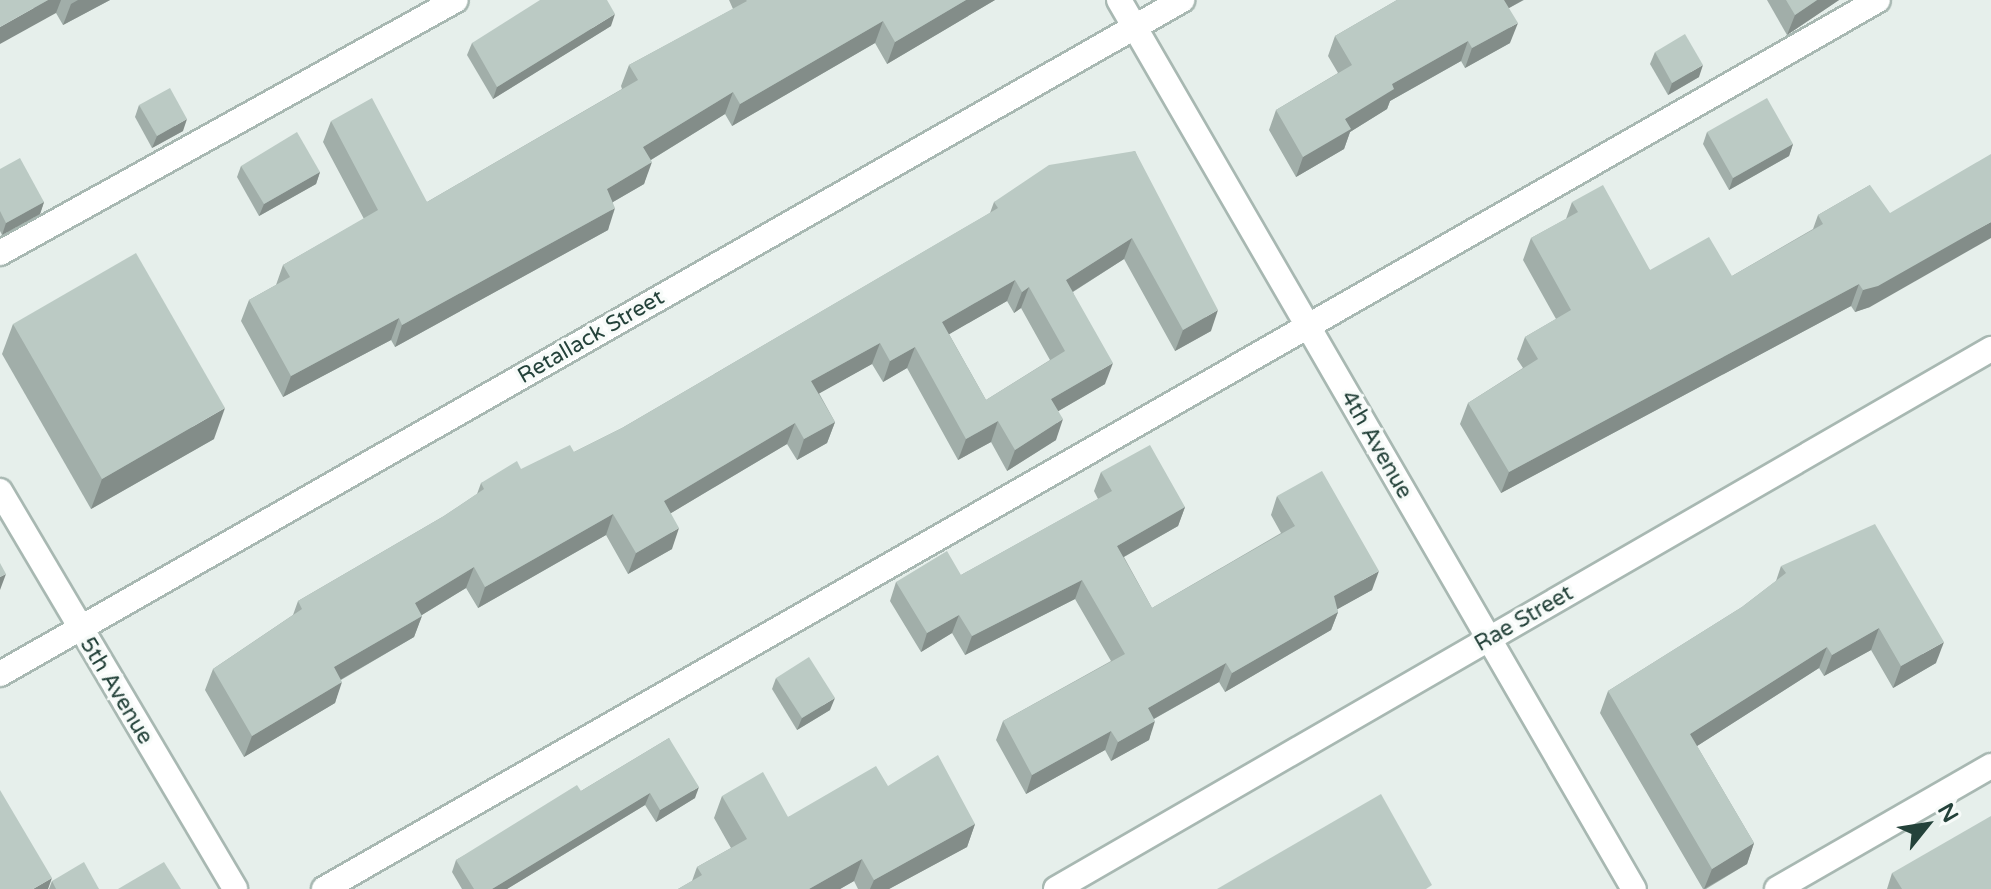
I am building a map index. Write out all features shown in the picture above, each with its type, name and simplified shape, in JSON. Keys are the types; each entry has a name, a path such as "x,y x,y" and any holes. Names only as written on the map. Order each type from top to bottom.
{"street":[{"path":"0,253 456,0"},
{"name":"4th Avenue","path":"1119,0 1634,889"},
{"name":"Retallack Street","path":"0,674 1182,0"},
{"path":"324,889 1878,0"},
{"name":"Rae Street","path":"1056,889 1991,349"},
{"name":"5th Avenue","path":"0,491 235,889"},
{"path":"1777,889 1991,766"}],"building":[{"path":"0,0 48,0 0,27"},
{"path":"540,0 607,0 615,14 497,87 472,43"},
{"path":"746,0 966,0 895,42 883,21 740,104 733,92 643,147 652,162 607,189 615,208 402,325 399,318 291,376 249,300 290,277 283,265 378,210 331,121 372,98 427,202 638,80 629,65"},
{"path":"1397,0 1504,0 1518,23 1472,48 1468,41 1392,84 1394,89 1345,119 1351,129 1303,157 1276,110 1352,65 1335,36"},
{"path":"1786,0 1817,0 1795,15"},
{"path":"1685,34 1703,65 1672,83 1655,52"},
{"path":"170,88 187,119 157,136 139,105"},
{"path":"1767,98 1793,144 1733,178 1707,132"},
{"path":"297,132 320,172 264,204 241,166"},
{"path":"1135,151 1218,310 1183,330 1132,238 1066,280 1113,363 1051,399 1063,419 1015,450 998,421 966,439 915,347 890,361 880,343 811,381 835,422 804,439 795,423 664,501 679,528 636,553 613,514 485,587 474,567 415,603 422,616 334,667 342,682 252,736 213,669 302,609 298,601 444,516 484,489 481,483 517,461 521,469 570,445 574,452 622,428 998,208 994,202 1049,165","holes":["1015,280 1022,292 1029,287 1065,351 986,400 942,322"]},
{"path":"1991,154 1991,222 1878,286 1863,290 1859,284 1509,472 1468,403 1538,359 1525,337 1571,310 1531,238 1578,212 1572,202 1603,185 1650,270 1709,237 1732,276 1823,224 1818,215 1870,185 1890,213"},
{"path":"20,158 44,202 6,223 0,211 0,169"},
{"path":"136,253 225,408 102,479 13,324"},
{"path":"1150,445 1185,507 1117,546 1152,608 1295,526 1277,496 1322,471 1379,571 1334,596 1338,612 1232,673 1226,663 1148,708 1155,721 1118,742 1111,731 1032,775 1003,721 1125,654 1082,580 972,636 959,615 927,633 896,582 947,551 961,575 1112,491 1101,472"},
{"path":"1875,524 1944,642 1901,666 1879,628 1832,655 1827,647 1690,734 1754,843 1712,869 1608,691 1742,607 1786,573 1781,566"},
{"path":"0,563 6,574 0,577"},
{"path":"809,657 835,698 802,718 776,678"},
{"path":"669,738 699,787 660,810 650,793 492,889 474,889 456,860 577,785 581,791"},
{"path":"938,755 975,824 874,880 862,859 809,889 678,889 702,875 697,867 747,839 722,796 763,772 788,817 876,766 888,786"},
{"path":"0,790 52,878 33,889 0,889"},
{"path":"1381,794 1432,885 1426,889 1217,889"},
{"path":"1991,816 1991,889 1902,889 1892,873"},
{"path":"84,862 99,889 56,889 52,881"},
{"path":"164,862 181,889 118,889"}]}
